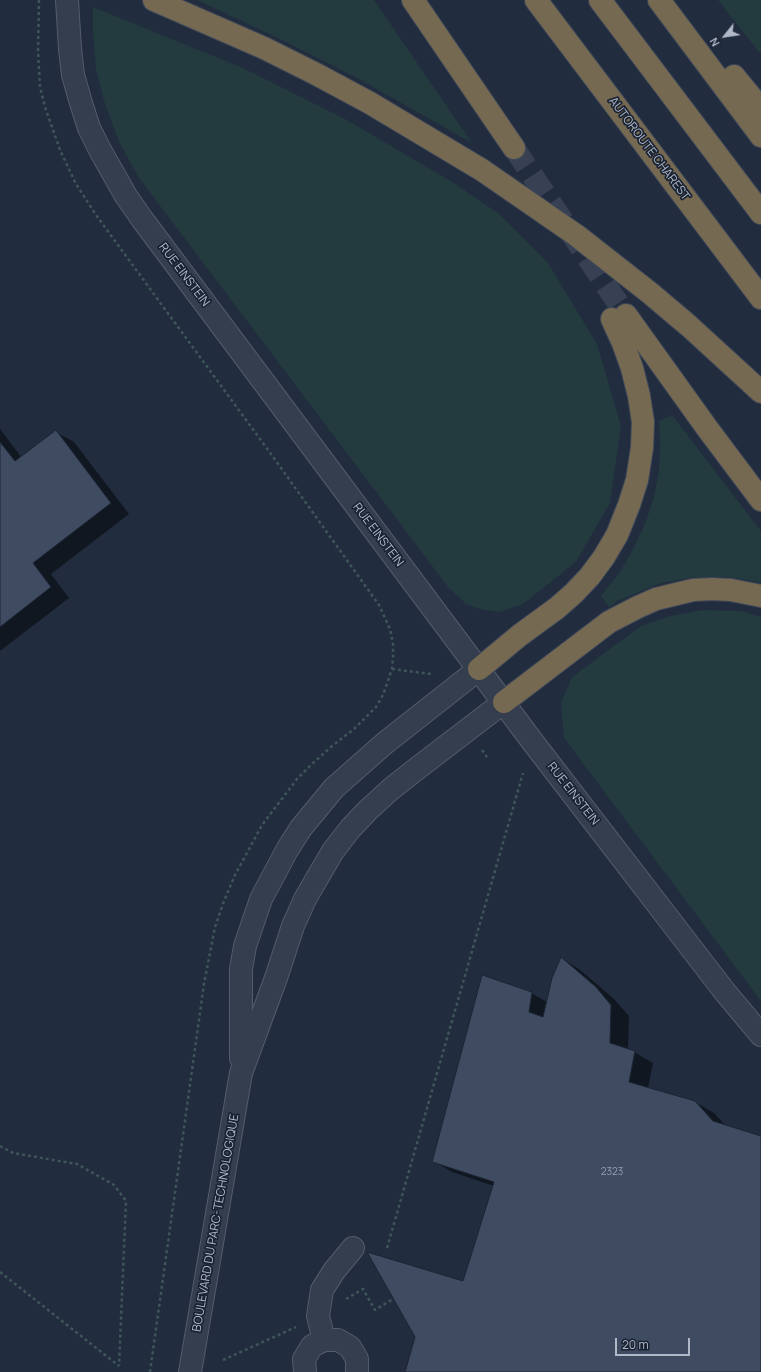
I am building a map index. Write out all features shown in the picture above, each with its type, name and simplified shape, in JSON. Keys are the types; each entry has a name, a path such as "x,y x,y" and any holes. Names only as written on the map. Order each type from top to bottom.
{"highway":[{"path":"154,0 264,48 316,74 370,103 482,170 576,235 628,275 689,326 761,392"},
{"path":"413,0 514,148"},
{"name":"AUTOROUTE CHAREST","path":"536,0 761,298"},
{"path":"600,0 761,213"},
{"path":"659,0 761,136"},
{"path":"675,0 761,109"},
{"path":"479,669 574,593 590,576 604,557 617,535 629,505 638,472 642,448 642,422 639,396 632,368 623,343 619,317 690,404 761,500"},
{"path":"504,702 609,622 656,599 693,590 712,589 731,590 761,596"}],"street":[{"name":"RUE EINSTEIN","path":"67,0 73,75 89,128 112,173 142,219 504,702 716,980 761,1035"},
{"name":"BOULEVARD DU PARC-TECHNOLOGIQUE","path":"190,1372 241,1074 241,969 245,946 261,899 287,850 305,822 334,788 385,743 479,669"},
{"name":"BOULEVARD DU PARC-TECHNOLOGIQUE","path":"241,1074 293,926 304,899 333,851 350,829 391,789 504,702"},
{"path":"324,1340 318,1316 322,1290 334,1271 353,1248"},
{"path":"300,1368 312,1346 324,1340 338,1340 350,1347 357,1359 357,1372"}],"path":[{"path":"39,0 38,51 40,87 45,107 60,150 76,184 96,215 271,454 379,605 390,629 393,643 394,657 392,669 431,674"},
{"path":"387,1248 523,773"},
{"path":"0,1146 13,1153 77,1164 114,1184 126,1201 119,1366 0,1272"}],"green space":[{"path":"197,0 374,0 472,143 357,78 286,42"},
{"path":"718,0 761,0 761,54 754,46"},
{"path":"93,7 243,68 347,120 454,183 498,213 548,263 597,344 621,426 610,503 576,562 523,604 499,612 480,609 466,604 448,587 139,178 119,142 104,101 96,69 93,32"},
{"path":"672,415 761,531 761,583 722,577 689,578 661,583 617,601 609,607 601,596 619,573 630,555 645,524 654,497 659,471 659,421"},
{"path":"703,610 741,611 761,617 761,1001 564,738 561,702 572,677 641,626 670,616"}],"building":[{"path":"56,430 111,503 33,563 51,587 0,627 0,442 15,461"},
{"path":"561,957 596,987 611,1005 610,1043 635,1051 629,1082 695,1101 713,1121 761,1136 761,1372 405,1372 415,1337 367,1252 463,1281 494,1182 432,1162 482,975 532,992 529,1012 543,1017 552,978"}],"tunnel":[{"path":"514,148 626,315"}]}
